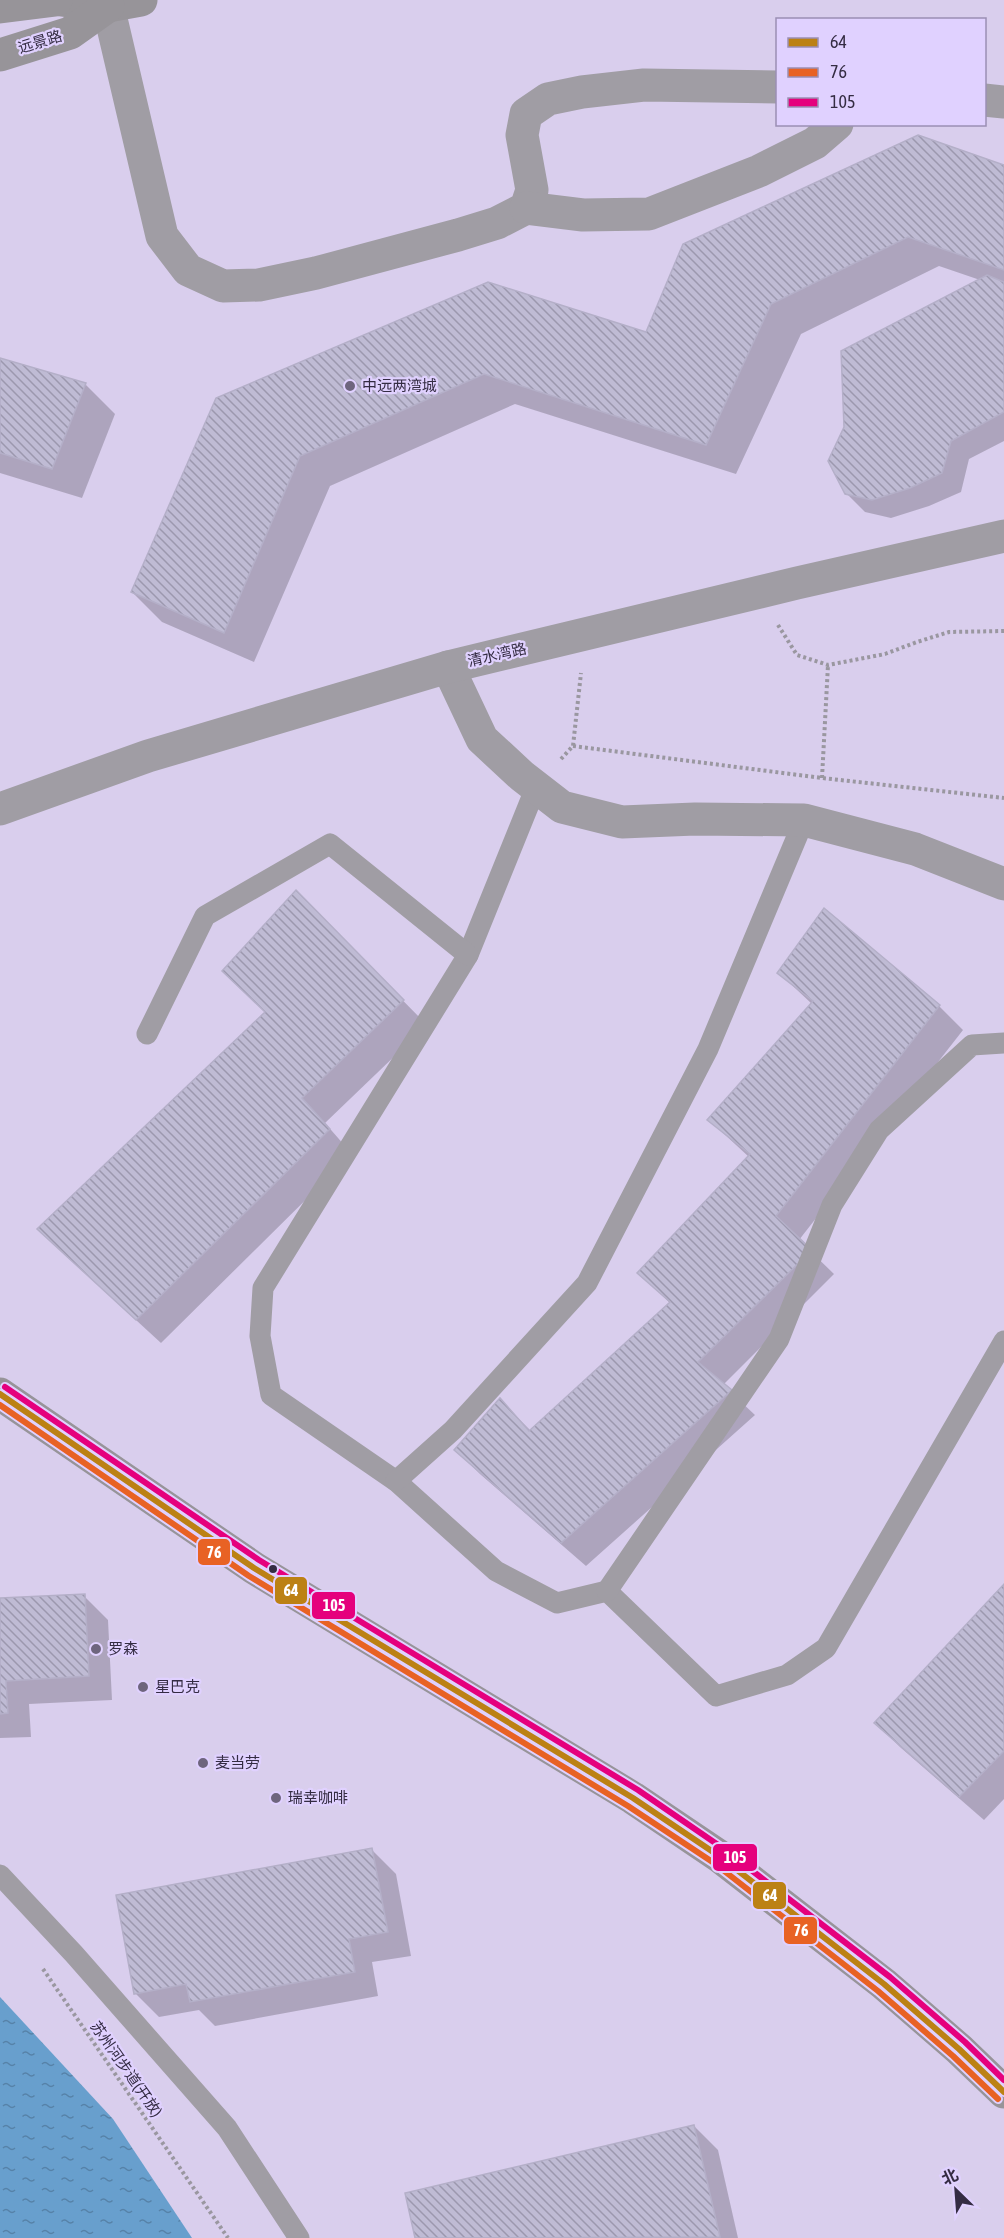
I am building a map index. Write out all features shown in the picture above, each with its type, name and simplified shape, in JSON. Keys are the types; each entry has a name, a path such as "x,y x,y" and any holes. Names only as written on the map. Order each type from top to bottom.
{"street":[{"path":"0,7 56,0"},
{"name":"远景路","path":"61,0 108,6 141,0"},
{"path":"108,6 162,236 188,270 223,286 259,285 316,273 497,223 526,208 583,215 649,214 759,171 815,143 835,126"},
{"name":"远景路","path":"0,55 69,33 108,6"},
{"path":"526,208 532,190 522,135 526,114 548,99 582,92 644,86 776,87"},
{"path":"986,100 1004,102"},
{"name":"清水湾路","path":"0,809 148,756 448,667 1004,536"},
{"path":"448,667 482,739 562,807 622,822 695,819 804,820 915,849 1004,884"},
{"path":"0,1394 254,1568 633,1797 719,1856 884,1984 959,2049 1004,2092"}],"lane":[{"path":"536,787 468,955 263,1288 260,1336 271,1395 396,1481 496,1571 557,1603 607,1591 779,1339 832,1205 879,1130 972,1046 1004,1043"},
{"path":"396,1481 453,1430 587,1283 708,1049 804,820"},
{"path":"147,1034 205,916 330,844 468,955"},
{"path":"607,1591 716,1696 787,1675 825,1647 1004,1341"},
{"path":"0,1875 74,1954 227,2128 299,2238"}],"path":[{"path":"764,591 780,629 797,655 828,665 885,654 949,632 1004,631"},
{"path":"536,787 573,746 586,634"},
{"path":"822,778 828,665"},
{"path":"573,746 822,778 1004,798"},
{"name":"苏州河步道(开放)","path":"41,1966 228,2238"}],"water":[{"path":"0,1997 113,2119 192,2238 0,2238"}],"building":[{"name":"中远两湾城","path":"918,135 1004,165 1004,270 908,237 771,304 706,445 484,374 300,456 224,633 131,592 216,398 488,282 646,332 683,244"},
{"path":"987,275 1004,282 1004,412 951,441 942,473 910,488 872,500 845,494 828,461 844,427 841,351"},
{"path":"0,358 86,383 52,469 0,453"},
{"path":"296,890 404,1000 302,1098 330,1129 136,1320 37,1229 265,1012 222,971"},
{"path":"824,908 940,1005 776,1216 812,1250 698,1362 732,1390 561,1543 454,1450 500,1398 529,1431 670,1302 637,1273 750,1154 707,1120 813,1001 777,973"},
{"path":"1004,1584 1004,1751 959,1797 874,1723"},
{"path":"85,1594 89,1676 6,1681 8,1713 0,1714 0,1598"},
{"path":"372,1848 388,1932 349,1939 355,1972 190,2002 186,1984 134,1994 116,1895"},
{"path":"694,2125 720,2237 415,2238 405,2193"}],"transit line":[{"name":"105","path":"5,1387 259,1560 638,1790 724,1849 890,1977 965,2042 1004,2080"},
{"name":"64","path":"0,1394 254,1568 633,1798 719,1856 884,1984 959,2049 1004,2092"},
{"name":"76","path":"0,1405 249,1576 628,1806 714,1863 878,1991 953,2056 998,2099"}],"place":[{"name":"中远两湾城","path":"350,386"},
{"name":"罗森","path":"96,1649"},
{"name":"星巴克","path":"143,1687"},
{"name":"麦当劳","path":"203,1763"},
{"name":"瑞幸咖啡","path":"276,1798"}]}
